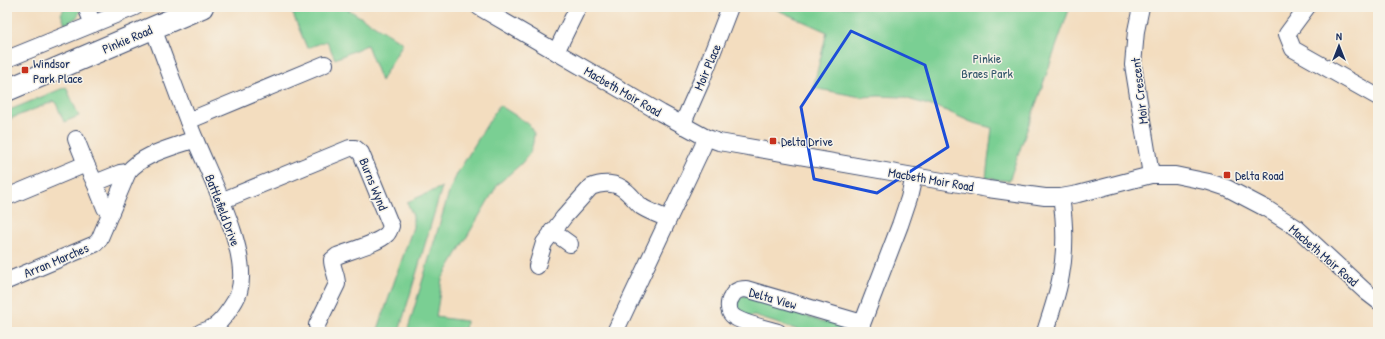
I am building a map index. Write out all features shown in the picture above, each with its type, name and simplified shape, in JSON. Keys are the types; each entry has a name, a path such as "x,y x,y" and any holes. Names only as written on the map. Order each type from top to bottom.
{"main road":[{"name":"Pinkie Road","path":"7,90 202,7"}],"street":[{"path":"86,7 93,24"},
{"name":"Pinkie Road","path":"7,59 135,7"},
{"name":"Macbeth Moir Road","path":"479,7 683,126 705,137 733,145 1028,196 1061,197 1078,194 1151,174 1175,175 1209,182 1227,188 1267,209 1296,228 1378,301"},
{"path":"556,52 578,7"},
{"name":"Moir Place","path":"683,126 717,44 730,7"},
{"name":"Moir Crescent","path":"1141,7 1136,31 1133,65 1151,174"},
{"path":"1307,7 1287,34 1294,49 1378,97"},
{"name":"Battlefield Drive","path":"153,28 188,122 237,241 241,278 239,291 233,305 210,331"},
{"path":"188,122 269,96 325,64"},
{"path":"615,332 705,137"},
{"path":"76,139 105,208 110,212"},
{"name":"Arran Marches","path":"7,281 95,244 100,240 110,212 128,172 133,166 144,158 195,139"},
{"name":"Burns Wynd","path":"221,201 350,148 355,148 361,153 390,226 390,230 379,240 337,256 332,260 332,266 337,278 337,284 317,325"},
{"path":"7,197 86,164"},
{"name":"Arran Marches","path":"95,183 120,173 128,172"},
{"name":"Delta View","path":"778,332 738,319 731,315 729,308 730,299 734,293 739,289 746,289 861,328 900,226 914,176"},
{"path":"536,266 544,243 552,231 591,187 599,183 607,183 618,186 626,191 642,206 668,219"},
{"path":"1045,332 1061,276 1064,257 1065,232 1061,197"},
{"path":"552,231 570,244"}],"highlighted area":[{"path":"851,31 925,65 948,147 877,193 814,179 801,107"}],"green space":[{"path":"65,7 81,7 76,18 65,24 61,14"},
{"path":"290,7 344,7 403,43 381,81 367,45 335,59 327,41 307,48"},
{"name":"Pinkie Braes Park","path":"771,7 1070,7 1009,181 986,178 992,128 971,122 942,109 901,97 861,97 813,88 827,32"},
{"path":"66,87 79,116 64,122 55,101 7,120 7,111"},
{"path":"499,105 529,124 534,134 533,143 530,153 521,164 498,184 442,279 436,317 466,321 465,332 407,332 450,189 458,172"},
{"path":"442,187 399,332 377,332 413,227 413,216 407,202"},
{"path":"751,295 753,300 825,322 831,320 847,325 851,332 805,332 754,316 744,318 737,312 736,303 742,296"}],"place":[{"name":"Windsor Park Place","path":"25,70"},
{"name":"Delta Drive","path":"773,141"},
{"name":"Delta Road","path":"1227,175"}]}
